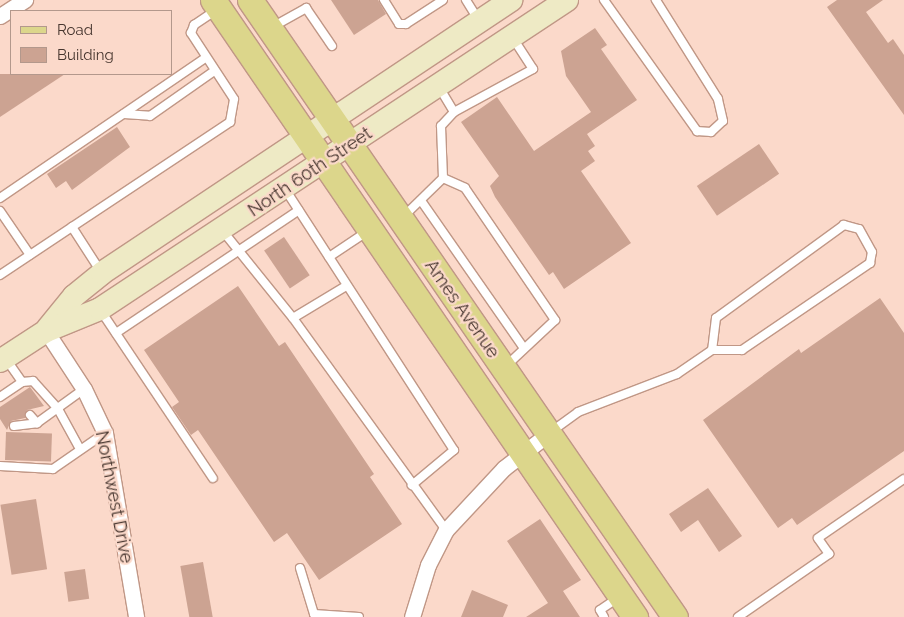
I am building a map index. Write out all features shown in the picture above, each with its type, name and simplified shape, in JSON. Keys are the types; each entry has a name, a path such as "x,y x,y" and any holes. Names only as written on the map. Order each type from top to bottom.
{"main road":[{"name":"Ames Avenue","path":"250,0 675,617"},
{"name":"North 60th Street","path":"46,330 74,296 102,273 511,0"},
{"name":"North 60th Street","path":"2,359 46,330 100,310 285,189 567,0"},
{"name":"Ames Avenue","path":"216,4 635,617"}],"street":[{"path":"0,16 25,0"},
{"name":"Northwest Drive","path":"46,330 84,389 105,432 136,617"},
{"path":"412,617 428,565 446,530 522,454 548,434"}],"lane":[{"path":"384,0 399,24 406,24 443,0"},
{"path":"466,0 479,20"},
{"path":"604,0 697,132 711,132 723,121 718,99 656,0"},
{"path":"0,275 230,122 234,99 205,58 191,33 194,25 216,4"},
{"path":"270,29 306,8 332,46"},
{"path":"400,220 422,202 443,178 441,126 454,112 534,69 512,38"},
{"path":"0,198 205,58"},
{"path":"124,114 150,116 214,71"},
{"path":"438,87 454,112"},
{"path":"443,178 465,188 555,320 523,347 504,369"},
{"path":"285,189 346,286 454,450 412,485"},
{"path":"422,202 523,347"},
{"path":"116,334 237,250 299,210"},
{"path":"0,211 30,255"},
{"path":"548,434 578,412 677,374 712,350 742,350 870,263 872,252 858,229 844,225 716,318 712,350"},
{"path":"72,227 102,273"},
{"path":"222,230 294,318 446,530"},
{"path":"329,257 370,230"},
{"path":"294,318 346,286"},
{"path":"100,310 213,478"},
{"path":"2,359 22,382"},
{"path":"0,397 15,392 22,382 33,381 58,409 80,449"},
{"path":"14,426 37,423 84,389"},
{"path":"30,415 37,423"},
{"path":"0,466 54,469 105,432"},
{"path":"739,617 829,554 818,538 904,480"},
{"path":"300,568 315,615 359,617"},
{"path":"604,617 600,610 620,596"}],"building":[{"path":"331,0 378,0 386,14 354,35"},
{"path":"837,0 883,0 866,12 888,43 893,39 904,55 904,115 827,7"},
{"path":"595,28 607,45 601,49 637,100 587,134 595,146 588,151 595,161 581,171 631,243 564,289 553,272 549,275 495,197 490,186 499,176 461,122 497,97 534,151 591,112 566,76 561,51"},
{"path":"0,74 63,75 0,117"},
{"path":"117,127 130,147 72,190 66,181 56,188 47,174"},
{"path":"759,144 779,174 717,216 697,186"},
{"path":"284,237 310,275 290,289 264,250"},
{"path":"238,286 279,346 285,342 374,474 370,477 402,524 319,580 287,533 274,542 198,430 191,435 172,407 179,402 144,350"},
{"path":"880,298 904,333 904,451 797,525 792,518 778,528 703,420 799,349 801,353"},
{"path":"30,387 44,406 27,410 25,418 11,421 7,430 0,419 0,407"},
{"path":"6,432 52,434 51,462 5,460"},
{"path":"708,488 742,536 719,552 698,520 681,532 669,514"},
{"path":"36,499 47,569 12,575 0,505"},
{"path":"540,519 581,580 563,591 580,617 526,617 548,603 507,541"},
{"path":"203,562 213,617 189,617 180,566"},
{"path":"85,569 89,599 68,602 64,572"},
{"path":"472,590 508,605 503,617 461,617"}]}
